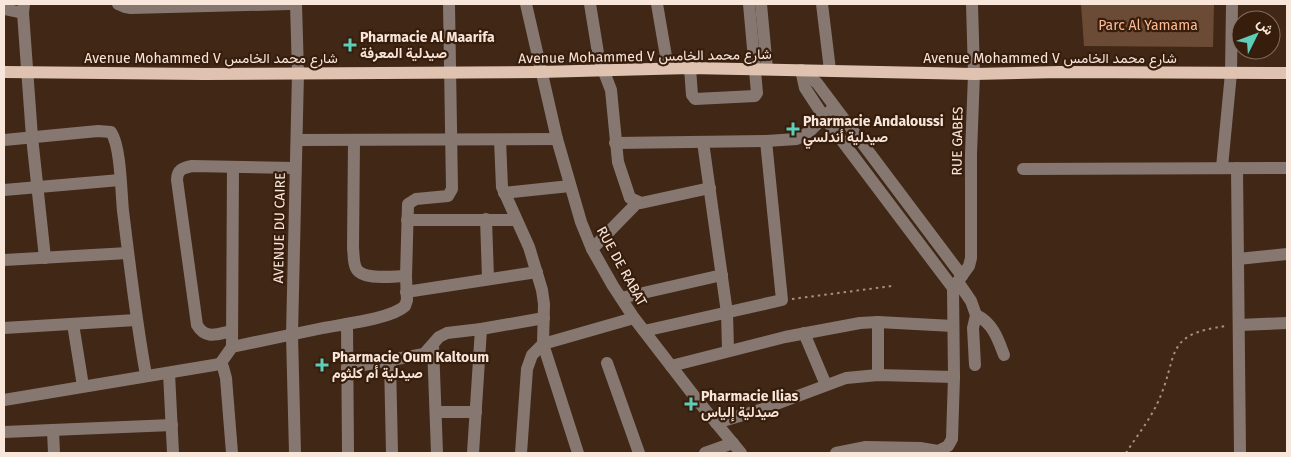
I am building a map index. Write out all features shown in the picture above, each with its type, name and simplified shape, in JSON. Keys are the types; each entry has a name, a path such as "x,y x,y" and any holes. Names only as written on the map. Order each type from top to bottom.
{"main road":[{"name":"Avenue Mohammed V شارع محمد الخامس","path":"4,72 540,72 690,68 974,74 1060,72 1287,73"}],"street":[{"path":"118,4 126,8 290,4"},
{"name":"AVENUE DU CAIRE","path":"295,453 292,335 298,73 296,4"},
{"path":"232,347 347,324 401,310 405,306 407,300 408,204 416,199 444,197 452,189 449,4"},
{"name":"RUE DE RABAT","path":"526,4 540,72 557,139 581,222 592,249 634,318 737,448"},
{"path":"590,4 598,52 611,90 618,162 626,191 630,198 641,203 710,188"},
{"path":"656,4 668,68"},
{"path":"749,4 760,69"},
{"path":"690,68 692,95 695,98 755,96 760,69 761,4"},
{"path":"822,4 830,70"},
{"name":"RUE GABES","path":"958,282 971,263 971,154 974,74 972,4"},
{"path":"1222,168 1231,73 1232,4"},
{"path":"4,10 23,8 32,138 45,258"},
{"path":"801,70 817,83 971,301 976,315 973,328 975,365"},
{"path":"801,70 805,88 824,117 958,282 953,326 954,432 951,450 866,447 836,453"},
{"path":"615,143 766,142 790,140 803,136 834,107"},
{"path":"4,140 98,131 111,132 118,149 136,320 146,375"},
{"path":"297,140 557,139"},
{"path":"354,140 354,263 357,270 363,275 374,277 406,276"},
{"path":"500,140 500,171 504,193 529,247 537,272 544,304 543,344 578,453"},
{"path":"703,142 727,313 728,350"},
{"path":"644,331 782,300 766,142"},
{"path":"232,331 205,334 201,332 197,325 177,180 178,173 183,167 295,168"},
{"path":"4,400 220,364 232,347 233,168"},
{"path":"1023,168 1287,168"},
{"path":"1237,168 1240,453"},
{"path":"4,190 120,180"},
{"path":"504,193 570,186"},
{"path":"592,249 637,202"},
{"path":"486,219 488,278"},
{"path":"407,220 516,220"},
{"path":"4,260 128,253"},
{"path":"1238,259 1287,254"},
{"path":"406,292 537,272"},
{"path":"621,298 722,275"},
{"path":"976,315 984,319 996,333 1004,355"},
{"path":"346,368 424,354 439,338 447,333 544,318"},
{"path":"521,453 527,369 532,355 543,344 634,318"},
{"path":"4,328 136,320"},
{"path":"671,366 728,350 860,322 953,326"},
{"path":"878,322 878,375"},
{"path":"1239,325 1287,323"},
{"path":"73,324 83,386"},
{"path":"347,324 348,453"},
{"path":"473,453 481,329"},
{"path":"804,333 826,385"},
{"path":"433,345 438,453"},
{"path":"390,361 392,453"},
{"path":"607,363 639,453"},
{"path":"220,364 223,367 226,378 232,453"},
{"path":"168,373 173,453"},
{"path":"716,423 762,409 846,378 878,375 954,377"},
{"path":"436,412 476,412"},
{"path":"4,432 172,425"},
{"path":"53,431 54,453"},
{"path":"705,453 737,448"}],"path":[{"path":"782,300 817,294 892,286"},
{"path":"1126,453 1157,404 1174,350 1189,335 1205,329 1239,325"}],"green space":[{"name":"Parc Al Yamama","path":"1081,4 1214,4 1213,47 1084,46"}],"place":[{"name":"Pharmacie Al Maarifa صيدلية المعرفة","path":"350,45"},
{"name":"Pharmacie Andaloussi صيدلية أندلسي","path":"793,129"},
{"name":"Pharmacie Oum Kaltoum صيدلية أم كلثوم","path":"322,365"},
{"name":"Pharmacie Ilias صيدلية إلياس","path":"691,404"}]}
